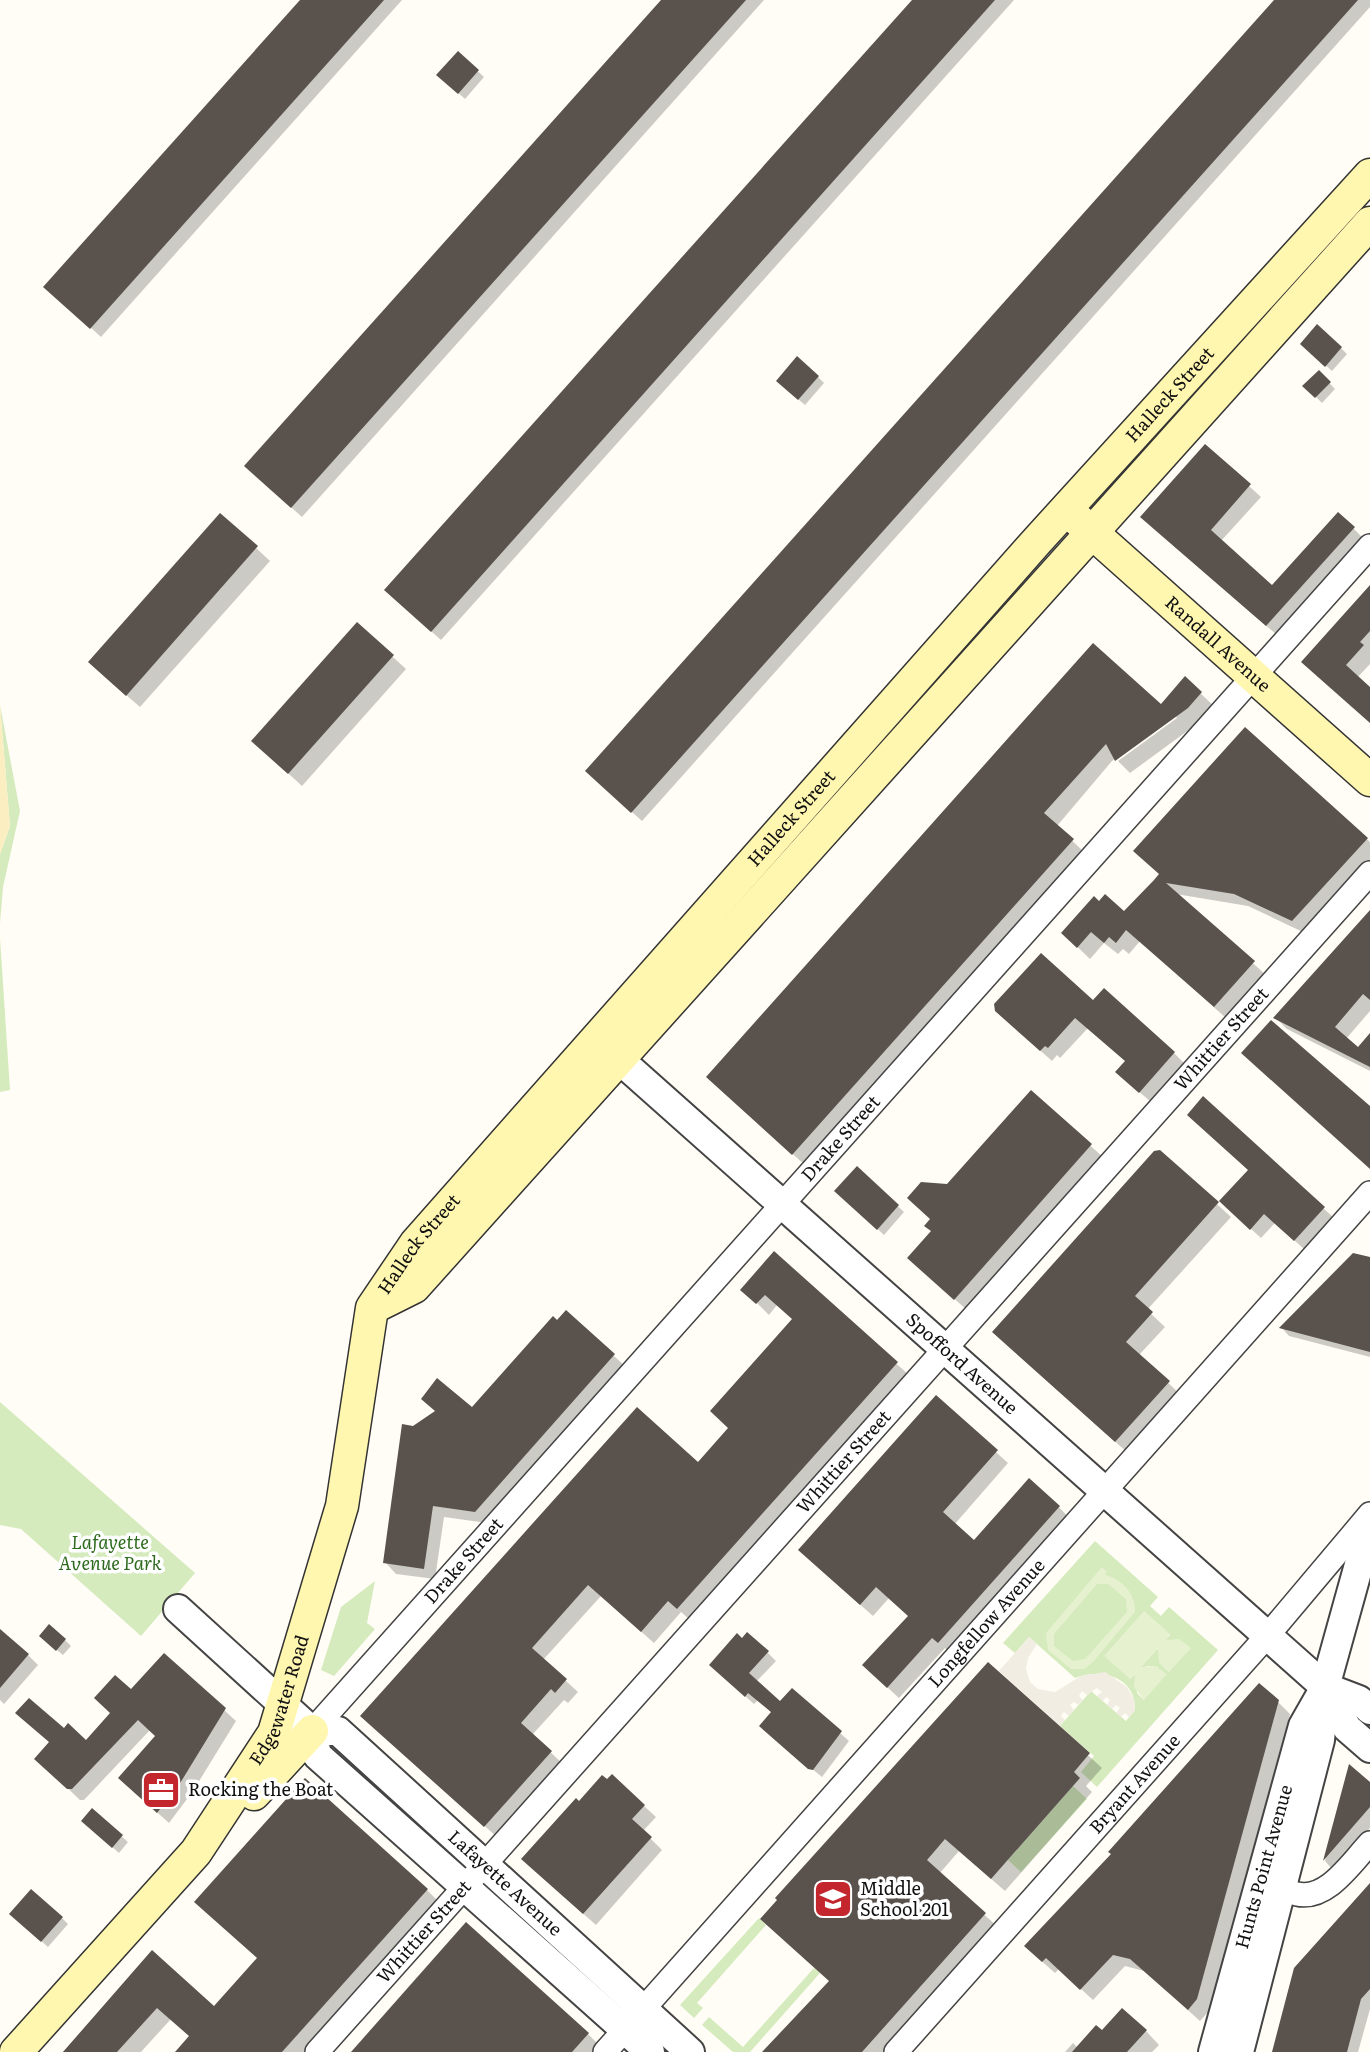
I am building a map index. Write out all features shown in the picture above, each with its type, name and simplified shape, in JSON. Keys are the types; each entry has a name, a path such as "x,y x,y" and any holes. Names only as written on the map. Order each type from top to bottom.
{"main road":[{"name":"Halleck Street","path":"372,1308 414,1287 608,1049 1066,510 1370,175"},
{"name":"Halleck Street","path":"608,1049 1092,533 1370,223"},
{"name":"Randall Avenue","path":"1066,510 1370,780"},
{"name":"Edgewater Road","path":"16,2052 196,1852 259,1758 284,1705 342,1506 372,1308"},
{"path":"214,1826 251,1797 312,1731"}],"street":[{"name":"Drake Street","path":"312,1731 1370,546"},
{"name":"Whittier Street","path":"317,2052 1370,873"},
{"name":"Spofford Avenue","path":"608,1049 1325,1687 1348,1728 1370,1748"},
{"name":"Longfellow Avenue","path":"604,2052 1370,1193"},
{"name":"Bryant Avenue","path":"896,2052 1268,1635 1370,1514"},
{"name":"Hunts Point Avenue","path":"1239,2052 1303,1726 1325,1687 1370,1525"},
{"name":"Lafayette Avenue","path":"178,1609 312,1731 317,1755 463,1888 633,2020 690,2052"},
{"name":"Spofford Avenue","path":"1325,1687 1359,1700 1370,1710"},
{"name":"Lafayette Avenue","path":"312,1731 338,1731 483,1866 633,2020 650,2052"},
{"path":"1271,1885 1305,1895 1323,1890 1370,1843"},
{"name":"Hunts Point Avenue","path":"1213,2052 1271,1885"}],"green space":[{"path":"0,705 20,811 3,887 0,923 0,854 10,826"},
{"path":"0,938 10,1090 0,1092"},
{"name":"Lafayette Avenue Park","path":"0,1402 195,1573 141,1636 21,1529 0,1525"},
{"path":"1095,1541 1158,1597 1150,1606 1161,1616 1169,1607 1218,1650 1097,1787 1081,1772 1094,1756 1060,1726 1091,1691 1126,1721 1135,1710 1130,1689 1123,1682 1105,1675 1075,1678 1029,1637 1015,1653 1003,1643","holes":["1144,1611 1170,1635 1164,1642 1179,1639 1169,1672 1159,1662 1162,1644 1137,1671 1147,1666 1158,1667 1144,1700 1137,1693 1137,1672 1130,1679"]},
{"path":"1102,1567 1107,1572 1105,1575 1127,1588 1133,1599 1135,1612 1084,1669 1071,1669 1048,1650 1046,1633","holes":["1097,1584 1108,1584 1126,1599 1127,1612 1085,1659 1073,1661 1054,1646 1054,1634"]},
{"path":"375,1581 367,1623 375,1629 334,1676 321,1670 341,1607"},
{"path":"1144,1611 1170,1634 1166,1640 1179,1639 1191,1648 1169,1672 1159,1662 1158,1648 1141,1667 1155,1666 1167,1674 1144,1700 1134,1687 1135,1675 1130,1679 1104,1656"},
{"path":"1073,1786 1087,1799 1021,1872 1008,1860"},
{"path":"759,1918 766,1925 697,2003 703,2008 694,2018 680,2005"},
{"path":"814,1968 820,1973 750,2052 733,2052 702,2025 709,2017 743,2047"}],"sand":[{"path":"0,705 10,826 0,854"}],"shaded area":[{"path":"1029,1637 1037,1644 1028,1658 1026,1669 1030,1682 1038,1689 1055,1692 1081,1676 1105,1672 1127,1687 1134,1699 1135,1710 1129,1717 1125,1713 1121,1717 1116,1713 1120,1708 1116,1705 1112,1709 1107,1705 1110,1700 1106,1697 1103,1701 1097,1696 1102,1692 1097,1688 1087,1695 1082,1691 1079,1696 1083,1700 1078,1705 1074,1702 1070,1705 1074,1710 1069,1716 1064,1712 1061,1716 1065,1720 1060,1726 999,1671"}],"building":[{"path":"300,0 384,0 90,329 43,287"},
{"path":"661,0 746,0 291,508 244,466"},
{"path":"912,0 995,0 431,632 384,590"},
{"path":"1274,0 1358,0 631,813 585,771"},
{"path":"458,51 479,70 458,94 436,75"},
{"path":"1317,324 1342,347 1325,367 1300,344"},
{"path":"797,356 819,376 798,400 776,381"},
{"path":"1319,370 1331,382 1315,398 1302,386"},
{"path":"1205,444 1251,484 1211,530 1272,585 1338,512 1355,527 1266,626 1140,517"},
{"path":"220,513 258,546 126,696 88,662"},
{"path":"1370,585 1370,631 1360,642 1364,645 1346,665 1370,687 1370,723 1301,662"},
{"path":"357,622 394,655 288,774 251,741"},
{"path":"1093,643 1161,704 1185,676 1202,692 1188,708 1115,761 1106,744 1044,813 1074,839 792,1155 706,1077"},
{"path":"1245,727 1368,838 1292,921 1234,894 1166,883 1255,961 1214,1007 1126,930 1116,943 1109,937 1104,943 1091,932 1077,948 1061,933 1094,896 1099,901 1105,894 1124,911 1154,880 1159,874 1133,851"},
{"path":"1370,910 1370,1000 1363,994 1335,1027 1358,1047 1370,1033 1370,1067 1273,1018"},
{"path":"1041,953 1093,1000 1104,988 1175,1052 1139,1093 1115,1072 1125,1061 1075,1018 1048,1048 1045,1046 1040,1051 995,1011 994,1004"},
{"path":"1271,1020 1370,1106 1370,1169 1241,1053"},
{"path":"1031,1090 1092,1144 954,1300 907,1258 931,1231 924,1226 930,1219 907,1198 921,1182 947,1184"},
{"path":"1203,1096 1325,1207 1294,1241 1264,1214 1250,1230 1219,1201 1248,1170 1187,1115"},
{"path":"1160,1150 1219,1202 1135,1296 1153,1312 1126,1342 1170,1381 1115,1442 992,1332 1154,1151"},
{"path":"857,1166 899,1205 877,1230 834,1191"},
{"path":"774,1251 898,1362 677,1609 668,1601 641,1632 588,1585 532,1648 567,1679 555,1693 551,1689 521,1723 552,1751 484,1827 360,1716 637,1407 698,1462 728,1428 710,1411 792,1319 765,1295 756,1304 740,1290"},
{"path":"1353,1253 1370,1257 1370,1352 1279,1328"},
{"path":"566,1310 615,1354 475,1512 433,1506 424,1569 383,1563 402,1424 413,1426 435,1411 421,1399 437,1378 472,1407 553,1316 557,1320"},
{"path":"936,1395 998,1450 943,1512 974,1540 1029,1478 1060,1506 938,1643 932,1638 887,1688 862,1665 908,1616 876,1587 860,1605 798,1550"},
{"path":"49,1624 66,1639 56,1651 39,1636"},
{"path":"0,1629 29,1654 0,1688"},
{"path":"747,1632 769,1651 749,1673 780,1701 792,1688 842,1731 813,1770 808,1769 759,1726 771,1712 748,1693 745,1697 709,1665 737,1633 742,1638"},
{"path":"164,1653 226,1708 182,1780 157,1813 118,1778 155,1736 138,1720 72,1789 67,1789 34,1759 49,1742 15,1713 29,1698 64,1728 68,1723 86,1740 110,1713 94,1698 115,1675 131,1689"},
{"path":"988,1662 1090,1753 1074,1772 1080,1778 991,1879 945,1839 927,1860 986,1913 862,2052 762,2052 829,1981 760,1919 777,1900 775,1898"},
{"path":"1259,1683 1279,1700 1197,1999 1188,2010 1130,1959 1113,1955 1080,1990 1046,1958 1042,1962 1024,1946 1111,1854 1108,1852"},
{"path":"1349,1764 1370,1782 1370,1807 1323,1861"},
{"path":"612,1774 645,1805 632,1819 652,1837 583,1914 521,1859 576,1798 579,1801 602,1775 607,1779"},
{"path":"305,1778 428,1889 282,2052 175,2052 189,2036 157,2008 117,2052 63,2052 152,1950 214,2006 257,1958 194,1902"},
{"path":"92,1808 123,1835 112,1848 81,1821"},
{"path":"1370,1883 1370,1989 1361,1999 1347,2052 1272,2052 1294,1968"},
{"path":"31,1889 63,1917 41,1942 9,1914"},
{"path":"466,1922 589,2033 572,2052 351,2052"},
{"path":"1122,2008 1147,2030 1127,2052 1072,2052 1096,2025 1102,2030"}],"place":[{"name":"Rocking the Boat","path":"161,1790"},
{"name":"Middle School 201","path":"833,1899"}]}
